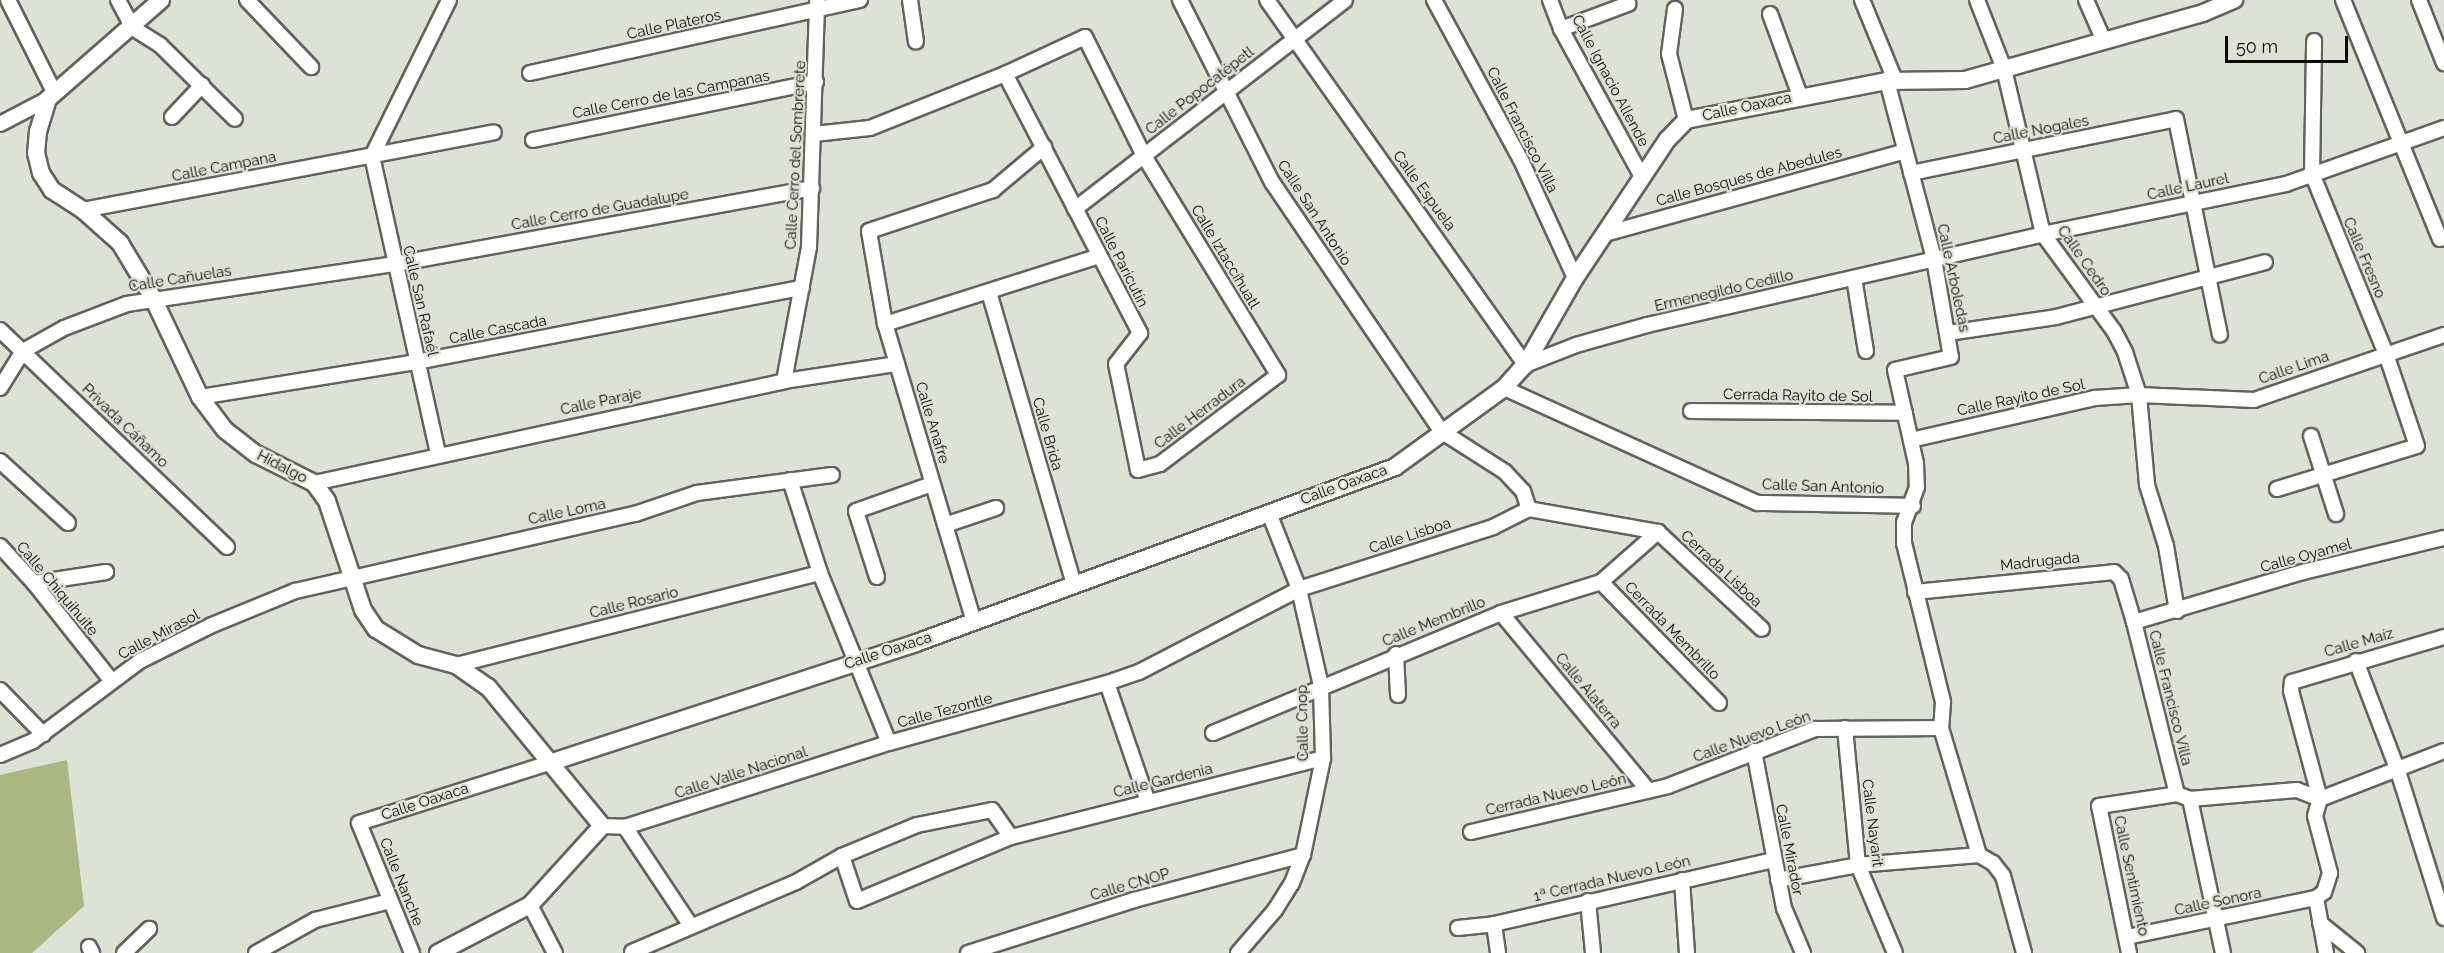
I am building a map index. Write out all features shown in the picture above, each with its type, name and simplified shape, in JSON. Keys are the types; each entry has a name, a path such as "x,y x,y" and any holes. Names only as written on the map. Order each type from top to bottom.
{"street":[{"path":"8,0 51,96"},
{"path":"118,0 133,28 160,45 235,118"},
{"path":"0,124 51,96 133,28 161,0"},
{"path":"247,0 311,67"},
{"path":"372,156 449,0"},
{"name":"Calle Plateros","path":"530,73 818,6 860,0"},
{"path":"910,0 916,42"},
{"name":"Calle San Antonio","path":"1180,0 1272,182 1441,431"},
{"name":"Calle Espuela","path":"1268,0 1525,365"},
{"name":"Calle Popocatépetl","path":"1075,209 1345,0"},
{"name":"Calle Francisco Villa","path":"1434,0 1521,160 1575,278"},
{"name":"Calle Ignacio Allende","path":"1550,0 1562,29 1642,177"},
{"path":"1862,0 1891,81"},
{"name":"Calle Cedro","path":"1977,0 2004,69 2043,234 2125,352 2139,395"},
{"path":"2086,0 2104,41"},
{"name":"Calle Oaxaca","path":"359,823 552,762 974,622 1395,467 1441,431 1504,388 1525,365 1575,278 1666,140 1686,120 1800,96 1891,81 1965,80 2203,13 2234,0"},
{"path":"2343,0 2440,239"},
{"path":"2419,0 2444,63"},
{"path":"1562,29 1628,4"},
{"name":"Calle Cerro del Sombrerete","path":"784,381 809,247 818,6"},
{"path":"1675,9 1669,54 1686,120"},
{"path":"1770,14 1800,96"},
{"name":"Calle Iztaccíhuatl","path":"1005,74 1085,37 1144,156 1278,375"},
{"path":"2312,174 2314,41"},
{"path":"814,134 870,128 1005,74"},
{"name":"Calle Paricutín","path":"1005,74 1140,333 1116,364 1138,470"},
{"name":"Calle Arboledas","path":"1891,81 1902,152 1911,172 1934,259 1951,357 1895,370 1911,440"},
{"name":"Calle Cerro de las Campanas","path":"533,140 816,82"},
{"path":"172,117 202,85"},
{"name":"Hidalgo","path":"51,96 38,130 36,153 41,173 52,190 83,210 120,243 153,298 200,397 225,430 256,454 314,483 327,501 363,610 376,629 418,655 456,665 488,687 552,762 602,826"},
{"name":"Calle Nogales","path":"1911,172 2176,119 2193,203"},
{"name":"Calle Laurel","path":"1934,259 2286,184 2444,128"},
{"path":"372,156 494,132"},
{"name":"Calle Anafre","path":"974,622 885,324 869,231 993,190 1044,147"},
{"name":"Calle Bosques de Abedules","path":"1605,234 1902,152"},
{"name":"Calle Campana","path":"83,210 372,156"},
{"name":"Calle San Rafaél","path":"372,156 438,453"},
{"name":"Calle Fresno","path":"2312,174 2386,354"},
{"name":"Calle Cerro de Guadalupe","path":"395,264 812,188"},
{"path":"2193,203 2220,335"},
{"path":"885,324 1099,256"},
{"name":"Ermenegildo Cedillo","path":"1525,365 1576,345 1647,325 1934,259"},
{"path":"1948,333 2056,317 2208,275 2265,262"},
{"name":"Calle Cañuelas","path":"0,388 23,351 64,328 153,298 395,264"},
{"path":"1854,278 1866,351"},
{"name":"Calle Cascada","path":"200,397 417,362 801,288"},
{"name":"Calle Brida","path":"989,292 1074,585"},
{"name":"Privada Cáñamo","path":"0,330 227,547"},
{"name":"Calle Lima","path":"2139,395 2254,400 2444,335"},
{"path":"2277,489 2417,446 2386,354"},
{"name":"Calle Paraje","path":"314,483 438,453 784,381 897,364"},
{"name":"Calle Herradura","path":"1138,470 1160,464 1278,375"},
{"name":"Calle San Antonio","path":"1504,388 1758,503 1913,507"},
{"path":"2139,395 2147,484 2166,546 2177,611"},
{"name":"Calle Rayito de Sol","path":"1911,440 2095,398 2139,395"},
{"name":"Cerrada Rayito de Sol","path":"1691,411 1905,413"},
{"path":"1441,431 1505,472 1522,491 1529,509 1658,532"},
{"path":"2311,436 2336,514"},
{"path":"1911,440 1917,487 1913,507 1904,522 1904,543 1943,702 1941,728 1979,855"},
{"path":"0,461 68,523"},
{"name":"Calle Loma","path":"350,576 635,514 697,493 832,475"},
{"name":"Calle Tezontle","path":"790,480 820,573 889,743 1107,683 1139,672 1299,588"},
{"path":"877,577 856,511 933,484"},
{"path":"945,525 996,508"},
{"name":"Calle Lisboa","path":"1299,588 1493,527 1529,509"},
{"name":"Calle Cnop","path":"1238,953 1275,910 1303,855 1323,758 1321,686 1299,588 1269,513"},
{"name":"Calle Membrillo","path":"1213,733 1396,654 1501,613 1601,582 1658,532"},
{"name":"Cerrada Lisboa","path":"1658,532 1762,629"},
{"name":"Calle Oyamel","path":"2177,611 2303,572 2444,538"},
{"name":"Calle Chiquihuite","path":"0,546 34,583 111,680"},
{"path":"34,583 106,572"},
{"name":"Madrugada","path":"1915,592 2114,572 2121,579 2134,622"},
{"name":"Calle Rosario","path":"456,665 820,573"},
{"name":"Calle Mirasol","path":"0,755 43,734 111,680 212,625 295,591 350,576"},
{"name":"Cerrada Membrillo","path":"1601,582 1719,703"},
{"name":"Calle Francisco Villa","path":"2177,611 2134,622 2177,794"},
{"name":"Calle Alaterra","path":"1501,613 1649,791"},
{"name":"Calle Maíz","path":"2320,799 2291,691 2292,682 2356,661 2444,637"},
{"path":"1396,654 1398,695"},
{"path":"2356,661 2398,771 2444,918"},
{"path":"1107,683 1148,802"},
{"path":"0,690 43,734"},
{"name":"Calle Nayarit","path":"1845,728 1858,865 1895,953"},
{"name":"Calle Nuevo León","path":"1649,791 1815,729 1941,728"},
{"name":"Calle Valle Nacional","path":"602,826 626,827 889,743"},
{"name":"Calle Mirador","path":"1754,751 1784,908 1803,953"},
{"path":"2177,794 2190,799 2297,790 2320,799 2398,771 2444,751"},
{"name":"Calle Gardenia","path":"842,856 857,900 1011,837 1323,758"},
{"name":"Cerrada Nuevo León","path":"1471,832 1649,791"},
{"name":"Calle Sentimiento","path":"2129,953 2099,806 2177,794"},
{"path":"2190,799 2223,953"},
{"path":"2320,799 2315,816 2330,883 2316,898 2326,953"},
{"path":"632,952 795,882 842,856 917,825 992,810 1011,837"},
{"name":"Calle Nanche","path":"359,823 412,953"},
{"path":"447,951 530,905 602,826"},
{"path":"626,827 691,926"},
{"name":"Calle CNOP","path":"968,953 1134,900 1303,855"},
{"path":"1779,880 1858,865 1979,855 1993,863 2002,876 2024,953"},
{"name":"1ª Cerrada Nuevo León","path":"1458,928 1494,924 1773,860"},
{"path":"1682,880 1687,953"},
{"name":"Calle Sonora","path":"2127,937 2316,898"},
{"path":"256,953 315,920 390,901"},
{"path":"1588,901 1593,953"},
{"path":"530,905 555,953"},
{"path":"2320,923 2357,953"},
{"path":"1494,924 1498,953"},
{"path":"124,953 149,929"}],"green space":[{"path":"67,760 84,906 32,953 0,953 0,775"}]}
